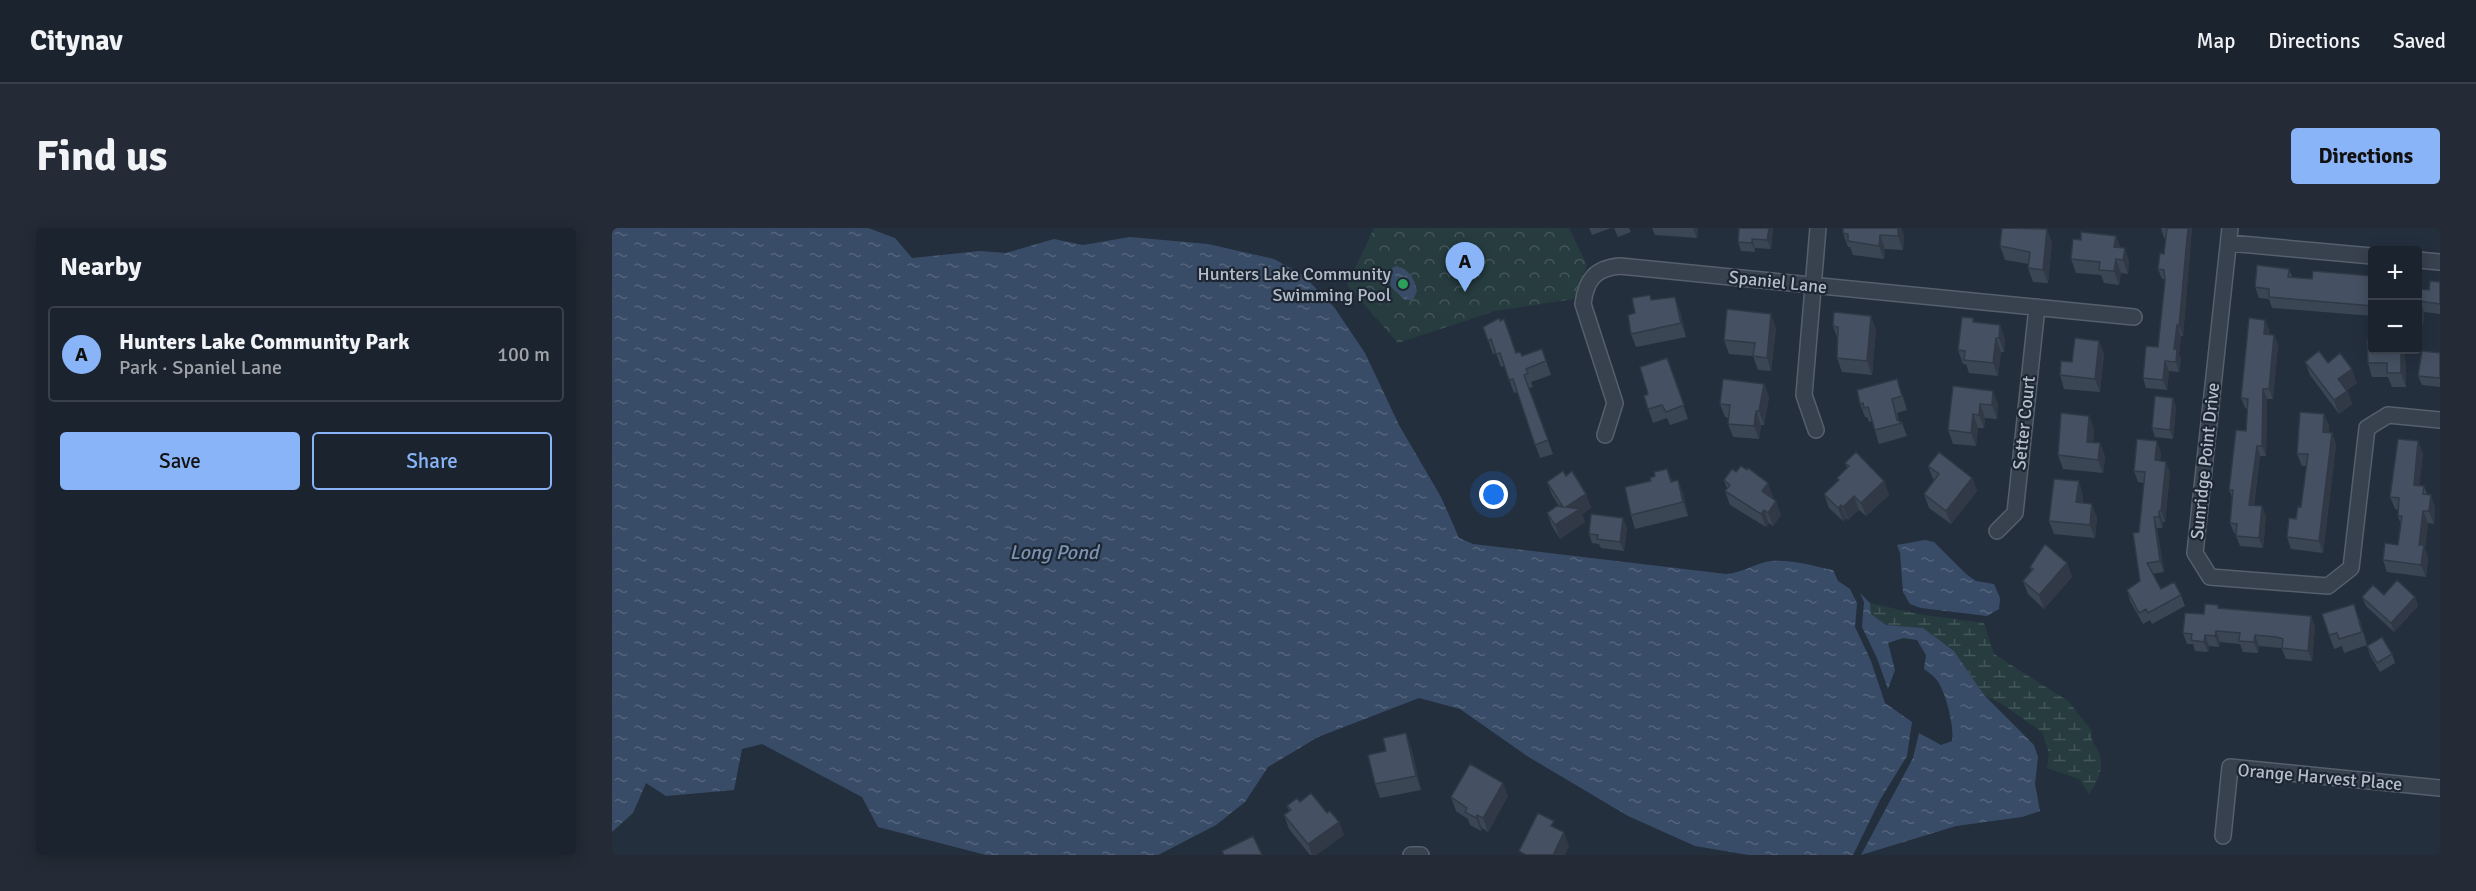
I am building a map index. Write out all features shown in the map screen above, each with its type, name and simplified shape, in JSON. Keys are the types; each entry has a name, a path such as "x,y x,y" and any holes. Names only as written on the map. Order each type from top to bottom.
{"street":[{"path":"1815,430 1804,395 1818,228"},
{"path":"2230,235 2368,255"},
{"name":"Sunridge Point Drive","path":"2230,235 2195,553 2210,577 2328,586 2351,568 2367,429 2388,415 2440,420"},
{"path":"2422,260 2440,262"},
{"name":"Spaniel Lane","path":"1605,435 1615,403 1584,304 1585,287 1593,275 1606,267 1620,266 2134,317"},
{"name":"Setter Court","path":"1997,531 2015,513 2037,307"},
{"name":"Orange Harvest Place","path":"2223,836 2230,767 2440,788"},
{"path":"1411,855 1421,855"}],"green space":[{"path":"1374,228 1569,228 1587,265 1574,299 1495,311 1398,343 1347,285"},
{"path":"1870,603 1918,614 1984,623 1994,654 2068,701 2092,731 2092,738 2101,759 2101,770 2089,794 2079,779 2047,768 2049,753 2042,732 2002,704 1984,695 1954,651 1923,628 1886,625 1871,614"}],"water":[{"name":"Long Pond","path":"612,228 868,228 895,238 912,258 980,251 1006,253 1054,239 1083,245 1130,237 1208,244 1274,259 1303,275 1334,307 1365,353 1399,425 1441,497 1459,538 1473,544 1726,574 1771,561 1802,563 1833,570 1838,581 1850,589 1857,603 1855,627 1871,661 1885,703 1912,722 1907,756 1880,800 1853,855 1749,855 1695,846 1628,816 1527,756 1460,709 1419,698 1318,737 1268,767 1245,802 1216,825 1158,855 986,855 878,827 862,797 762,744 742,749 734,790 666,796 646,783 633,813 612,832"},
{"name":"Hunters Lake Community Swimming Pool","path":"1396,266 1408,272 1412,278 1417,291 1413,300 1405,300 1391,287 1389,270"},
{"path":"1925,540 1934,542 1976,581 1994,584 2000,598 1999,609 1987,616 1921,608 1910,604 1903,592 1900,553 1897,545"},
{"path":"1860,593 1870,603 1871,614 1886,625 1923,628 1954,651 1984,695 2034,745 2038,757 2035,784 2040,811 2022,817 1956,826 1861,855 1913,758 1919,733 1941,745 1952,741 1953,735 1951,718 1943,691 1935,678 1924,669 1926,655 1917,640 1903,638 1888,643 1895,670 1888,689 1877,658 1862,627 1864,602"}],"building":[{"path":"1739,228 1769,228 1767,240 1752,239 1752,243 1738,242"},
{"path":"1843,228 1898,228 1898,236 1880,235 1879,246 1848,241 1848,234 1843,233"},
{"path":"2002,228 2047,229 2043,270 2028,268 2030,252 2000,246"},
{"path":"2167,228 2188,228 2179,326 2177,325 2174,349 2177,349 2176,362 2165,361 2163,380 2143,378 2146,346 2158,347 2165,281 2164,270 2158,269 2160,253 2164,254"},
{"path":"2081,232 2116,236 2114,247 2125,248 2123,260 2116,259 2114,271 2099,270 2100,262 2071,259 2073,239 2081,240"},
{"path":"2257,265 2289,269 2288,277 2312,279 2313,271 2368,276 2368,306 2269,297 2269,289 2255,287"},
{"path":"2430,281 2440,282 2440,304 2422,301 2422,289 2429,290"},
{"path":"1650,295 1651,300 1675,297 1681,323 1631,334 1628,315 1635,313 1632,298"},
{"path":"1727,309 1771,314 1767,358 1753,356 1755,343 1724,340"},
{"path":"1834,312 1871,316 1867,361 1837,358 1838,327 1833,326"},
{"path":"1962,317 1973,318 1973,322 2000,325 1993,363 1964,360 1965,351 1958,350"},
{"path":"1499,318 1500,321 1504,319 1516,353 1520,352 1522,356 1542,349 1546,361 1526,369 1528,373 1524,375 1548,440 1535,445 1513,379 1509,380 1500,353 1496,354 1491,339 1488,341 1483,327"},
{"path":"2249,318 2265,320 2264,334 2274,335 2269,389 2263,389 2262,446 2257,446 2249,505 2262,506 2259,538 2236,536 2237,524 2230,523 2233,490 2229,490 2236,430 2246,431 2248,399 2241,398"},
{"path":"2075,338 2099,341 2095,379 2060,375 2061,361 2072,362"},
{"path":"2367,340 2368,354 2401,354 2401,373 2387,373 2387,363 2368,363"},
{"path":"2319,351 2328,363 2340,353 2352,369 2338,379 2347,391 2334,400 2305,362"},
{"path":"2422,351 2440,353 2440,378 2418,376"},
{"path":"1667,358 1684,405 1666,412 1662,405 1648,409 1644,396 1648,394 1640,367"},
{"path":"1723,379 1764,384 1754,426 1728,424 1730,405 1720,404"},
{"path":"1897,379 1902,396 1892,399 1897,420 1902,423 1875,430 1868,407 1864,408 1863,403 1860,404 1857,390"},
{"path":"1953,386 1993,391 1992,405 1980,404 1979,415 1973,414 1971,433 1948,430"},
{"path":"2155,396 2173,398 2170,430 2152,428"},
{"path":"2300,412 2324,414 2323,432 2332,433 2319,541 2287,537 2289,518 2296,519 2298,506 2301,507 2308,454 2297,454"},
{"path":"2061,413 2089,416 2087,442 2100,443 2098,460 2058,455"},
{"path":"2137,439 2157,441 2155,460 2166,462 2161,511 2159,511 2159,517 2154,517 2160,561 2147,563 2161,589 2174,582 2181,595 2148,613 2146,609 2139,613 2127,590 2140,581 2133,533 2139,532 2145,472 2134,471"},
{"path":"2398,439 2418,441 2414,485 2424,486 2423,494 2431,495 2429,511 2423,511 2419,545 2424,545 2421,565 2383,560 2385,543 2398,545 2402,516 2398,516 2399,498 2390,497"},
{"path":"1856,452 1884,481 1861,503 1854,496 1843,507 1841,505 1838,508 1824,494 1839,480 1837,478 1849,466 1845,463"},
{"path":"1939,452 1972,478 1946,511 1924,494 1939,474 1928,466"},
{"path":"1741,466 1747,470 1748,468 1768,483 1762,491 1776,501 1768,513 1764,510 1761,514 1725,491 1730,485 1724,480 1732,469 1736,472"},
{"path":"1667,469 1671,482 1678,480 1683,502 1631,515 1625,487 1651,481 1650,478 1655,476 1654,472"},
{"path":"1563,471 1566,476 1572,471 1586,494 1566,507 1580,509 1555,525 1547,513 1557,506 1563,507 1547,482"},
{"path":"2054,479 2079,481 2076,502 2092,504 2090,525 2049,521"},
{"path":"1591,514 1623,518 1620,542 1597,539 1598,535 1589,534"},
{"path":"2045,544 2067,563 2039,595 2023,581 2033,569 2030,567"},
{"path":"2397,580 2415,597 2391,623 2362,597 2373,585 2384,595"},
{"path":"2205,604 2218,605 2218,608 2311,616 2308,651 2282,648 2283,639 2277,637 2255,635 2254,642 2239,641 2240,633 2216,631 2215,636 2205,635 2204,642 2191,640 2192,634 2183,633 2185,613 2204,614"},
{"path":"2354,604 2362,632 2339,639 2337,633 2329,635 2322,614"},
{"path":"2382,637 2392,654 2377,663 2367,646"},
{"path":"1406,733 1416,776 1375,784 1368,755 1386,751 1383,738"},
{"path":"1470,764 1503,783 1483,818 1477,815 1476,818 1465,812 1467,808 1451,797"},
{"path":"1311,793 1327,813 1330,811 1339,822 1308,844 1284,815 1291,810 1287,806 1297,798 1300,802"},
{"path":"1538,813 1554,821 1551,826 1564,832 1553,855 1526,855 1519,851"},
{"path":"1253,836 1262,855 1224,855 1222,851"}],"place":[{"name":"Hunters Lake Community Swimming Pool","path":"1403,284"},
{"name":"Hunters Lake Community Park","path":"1465,292"}]}
